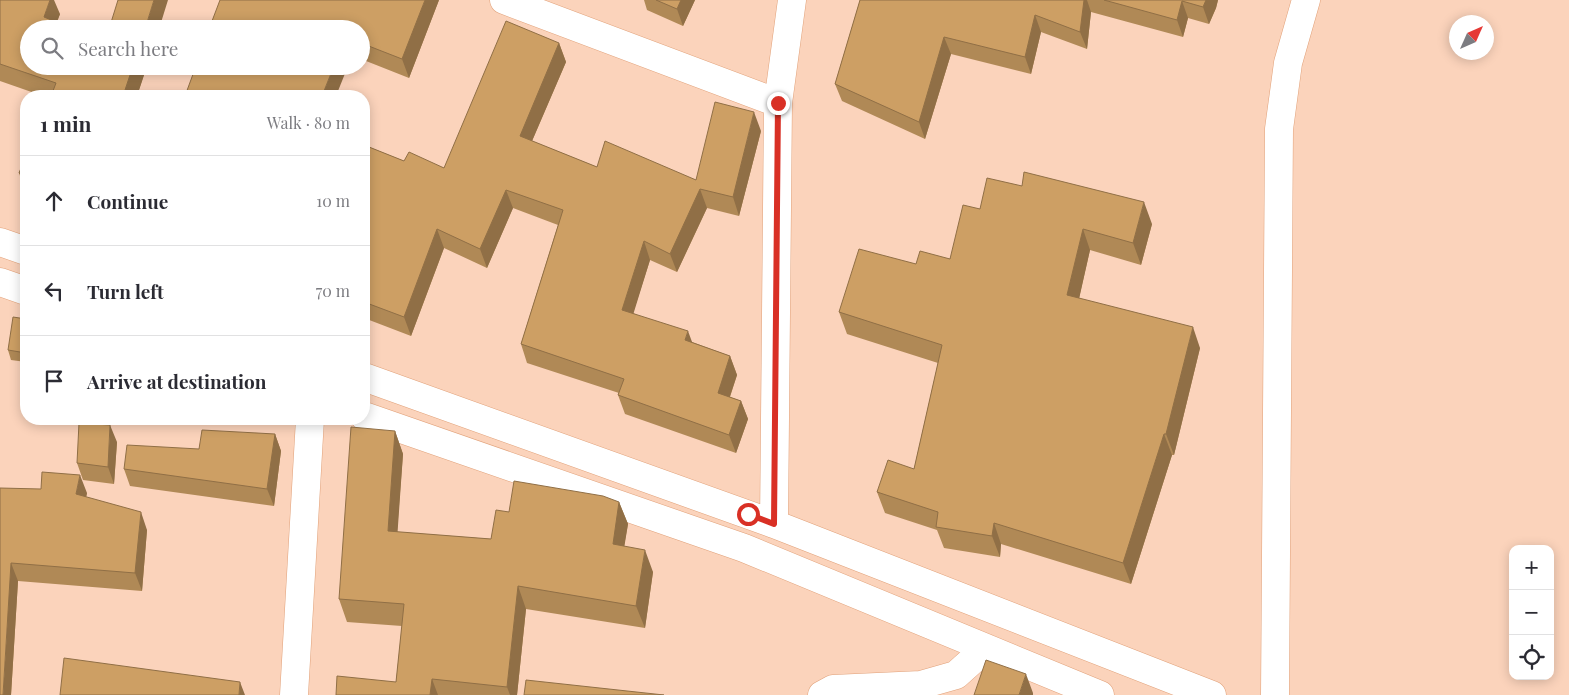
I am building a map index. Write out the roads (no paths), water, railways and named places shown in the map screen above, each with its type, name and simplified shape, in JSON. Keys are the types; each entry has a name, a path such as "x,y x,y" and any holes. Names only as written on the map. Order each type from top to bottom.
{"street":[{"path":"504,0 778,103"},
{"path":"774,524 778,103 792,0"},
{"path":"1275,695 1279,129 1288,63 1306,0"},
{"path":"0,242 20,250"},
{"path":"0,282 20,290"},
{"path":"370,379 774,524 1212,695"},
{"path":"370,418 744,548 1100,695"},
{"path":"294,695 310,425"},
{"path":"822,695 833,689 921,685 956,675 986,648"}]}
